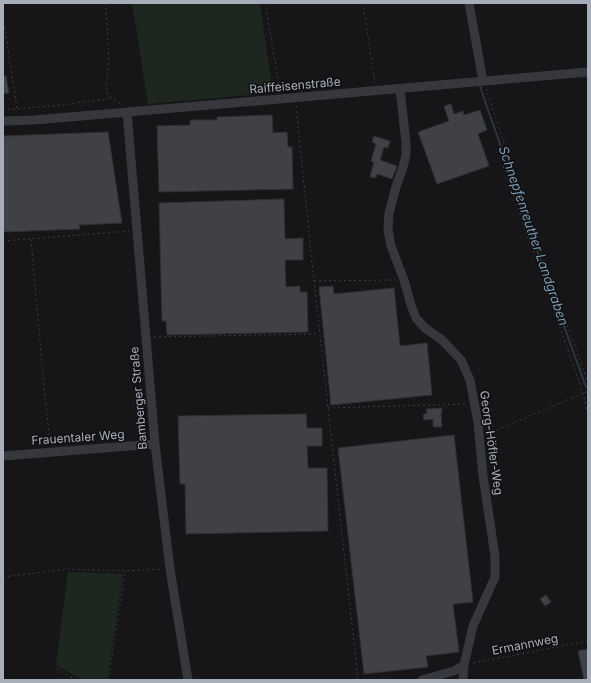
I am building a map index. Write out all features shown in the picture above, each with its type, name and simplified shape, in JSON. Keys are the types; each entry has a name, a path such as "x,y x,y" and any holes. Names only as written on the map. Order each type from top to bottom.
{"street":[{"path":"469,3 484,81"},
{"name":"Raiffeisenstraße","path":"3,121 34,120 588,72"},
{"name":"Georg-Höfler-Weg","path":"400,89 406,155 389,213 388,230 391,246 404,280 410,305 416,318 425,328 442,340 461,360 470,380 478,423 483,476 495,556 495,577 473,626 464,665 463,680"},
{"name":"Bamberger Straße","path":"127,112 155,444 170,569 188,680"},
{"name":"Frauentaler Weg","path":"3,456 155,444"},
{"path":"422,680 454,671 464,665"}],"path":[{"path":"105,3 109,64 106,87 107,92 112,98 123,105 127,112"},
{"path":"266,3 281,99"},
{"path":"363,3 376,90"},
{"path":"3,17 17,109"},
{"path":"484,81 588,383"},
{"path":"3,110 62,105 112,98"},
{"path":"295,98 319,334 358,680"},
{"path":"504,166 583,393 588,416"},
{"path":"3,241 137,230"},
{"path":"31,239 51,452"},
{"path":"314,281 404,280"},
{"path":"146,337 319,334"},
{"path":"480,438 588,391"},
{"path":"328,408 474,404"},
{"path":"3,577 68,569 125,571 170,569"},
{"path":"108,680 125,571"},
{"name":"Ermannweg","path":"464,665 588,641"},
{"path":"57,669 76,680"}],"shaded area":[{"path":"132,3 260,3 273,93 148,104"},
{"path":"68,572 123,574 107,680 82,680 56,665"}],"building":[{"path":"3,76 6,76 9,93 3,94"},
{"path":"451,104 454,114 463,111 464,115 480,110 487,130 478,134 489,166 437,184 418,132 449,121 444,106"},
{"path":"272,115 273,133 287,132 288,147 292,147 293,189 159,192 157,126 190,125 190,120 217,120 217,117"},
{"path":"108,132 122,223 79,225 80,229 3,232 3,136"},
{"path":"374,136 390,141 388,148 384,147 380,160 397,166 392,179 377,174 376,178 370,177 374,162 371,161 376,144 372,142"},
{"path":"284,199 285,239 303,238 303,260 285,260 286,287 300,286 300,292 307,292 308,332 167,335 166,321 162,321 159,203"},
{"path":"333,286 334,294 394,288 400,346 427,343 432,395 331,405 319,287"},
{"path":"442,408 442,427 433,427 433,419 424,420 423,414 427,414 426,409"},
{"path":"306,414 307,428 322,428 322,446 307,446 308,468 327,468 328,531 186,534 185,484 180,484 178,416"},
{"path":"454,435 473,602 453,604 459,652 426,656 428,667 364,674 338,448"},
{"path":"546,595 551,602 545,606 540,599"},
{"path":"588,649 588,680 584,680 578,651"}],"waterway":[{"name":"Schnepfenreuther Landgraben","path":"480,86 586,387"}]}
